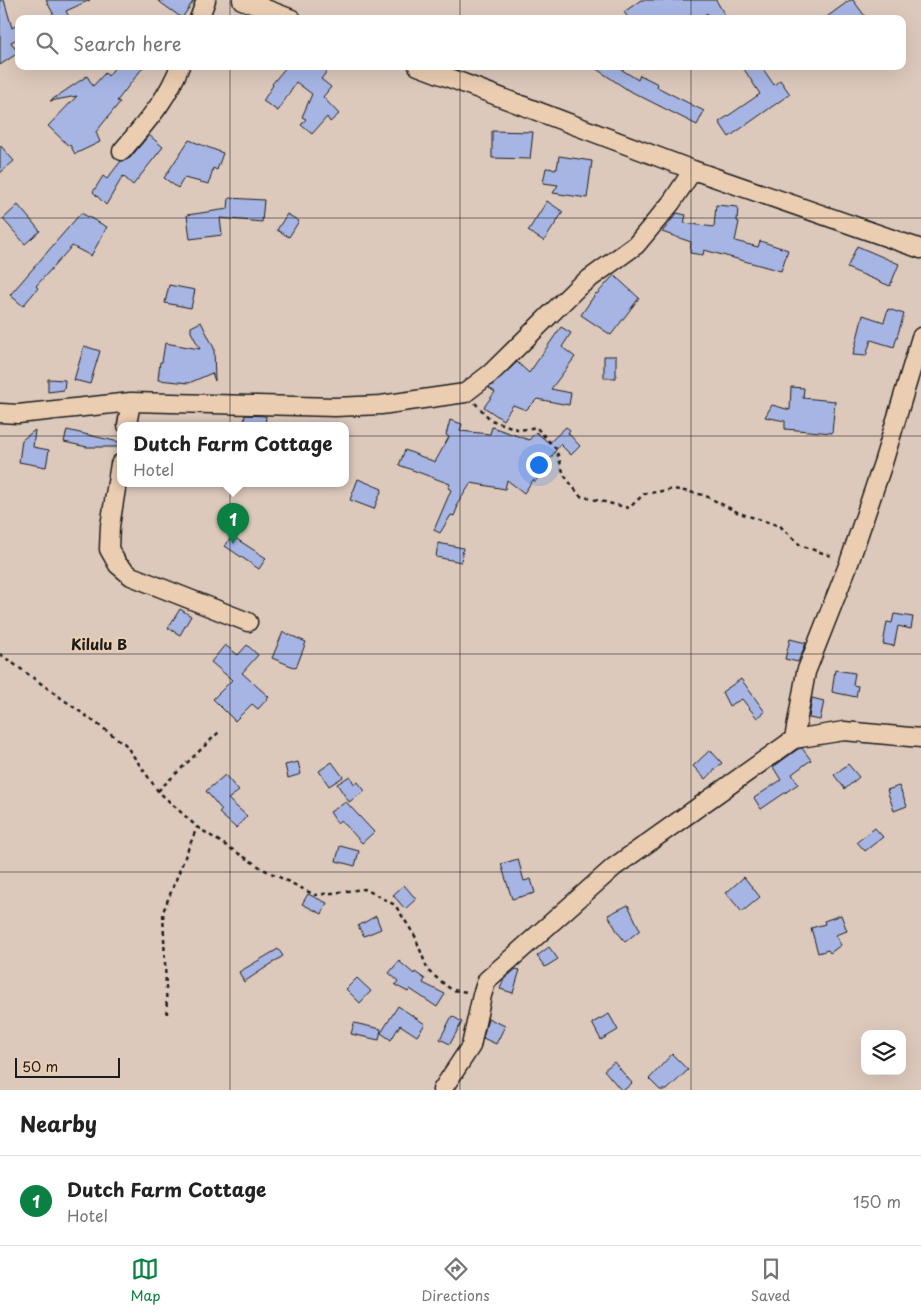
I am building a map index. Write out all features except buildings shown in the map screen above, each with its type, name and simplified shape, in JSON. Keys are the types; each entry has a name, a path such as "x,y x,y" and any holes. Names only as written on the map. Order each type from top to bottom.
{"street":[{"path":"200,15 206,0"},
{"path":"242,0 281,15"},
{"path":"122,151 160,105 174,82 178,70"},
{"path":"429,70 693,170 921,248"},
{"path":"0,413 18,414 131,402 336,407 381,404 465,393 491,372 578,287 636,245 671,203 693,170"},
{"path":"794,739 806,672 849,563 883,463 921,337"},
{"path":"128,422 131,402"},
{"path":"117,483 110,526 109,549 118,565 132,576 248,622"},
{"path":"442,1090 471,1046 487,980 614,867 794,739 844,731 921,738"}],"path":[{"path":"465,393 491,420 520,430 536,427 556,448 564,475 580,496 629,508 644,494 674,489 704,495 739,513 780,526 800,545 849,563"},
{"path":"0,654 125,744 158,791 197,827 263,869 315,895 365,890 395,905 415,936 428,972 452,990 482,995"},
{"path":"158,791 221,730"},
{"path":"167,1014 163,912 197,827"}],"place":[{"name":"Dutch Farm Cottage","path":"233,544"}],"district":[{"name":"Kilulu B","path":"99,645"}]}
